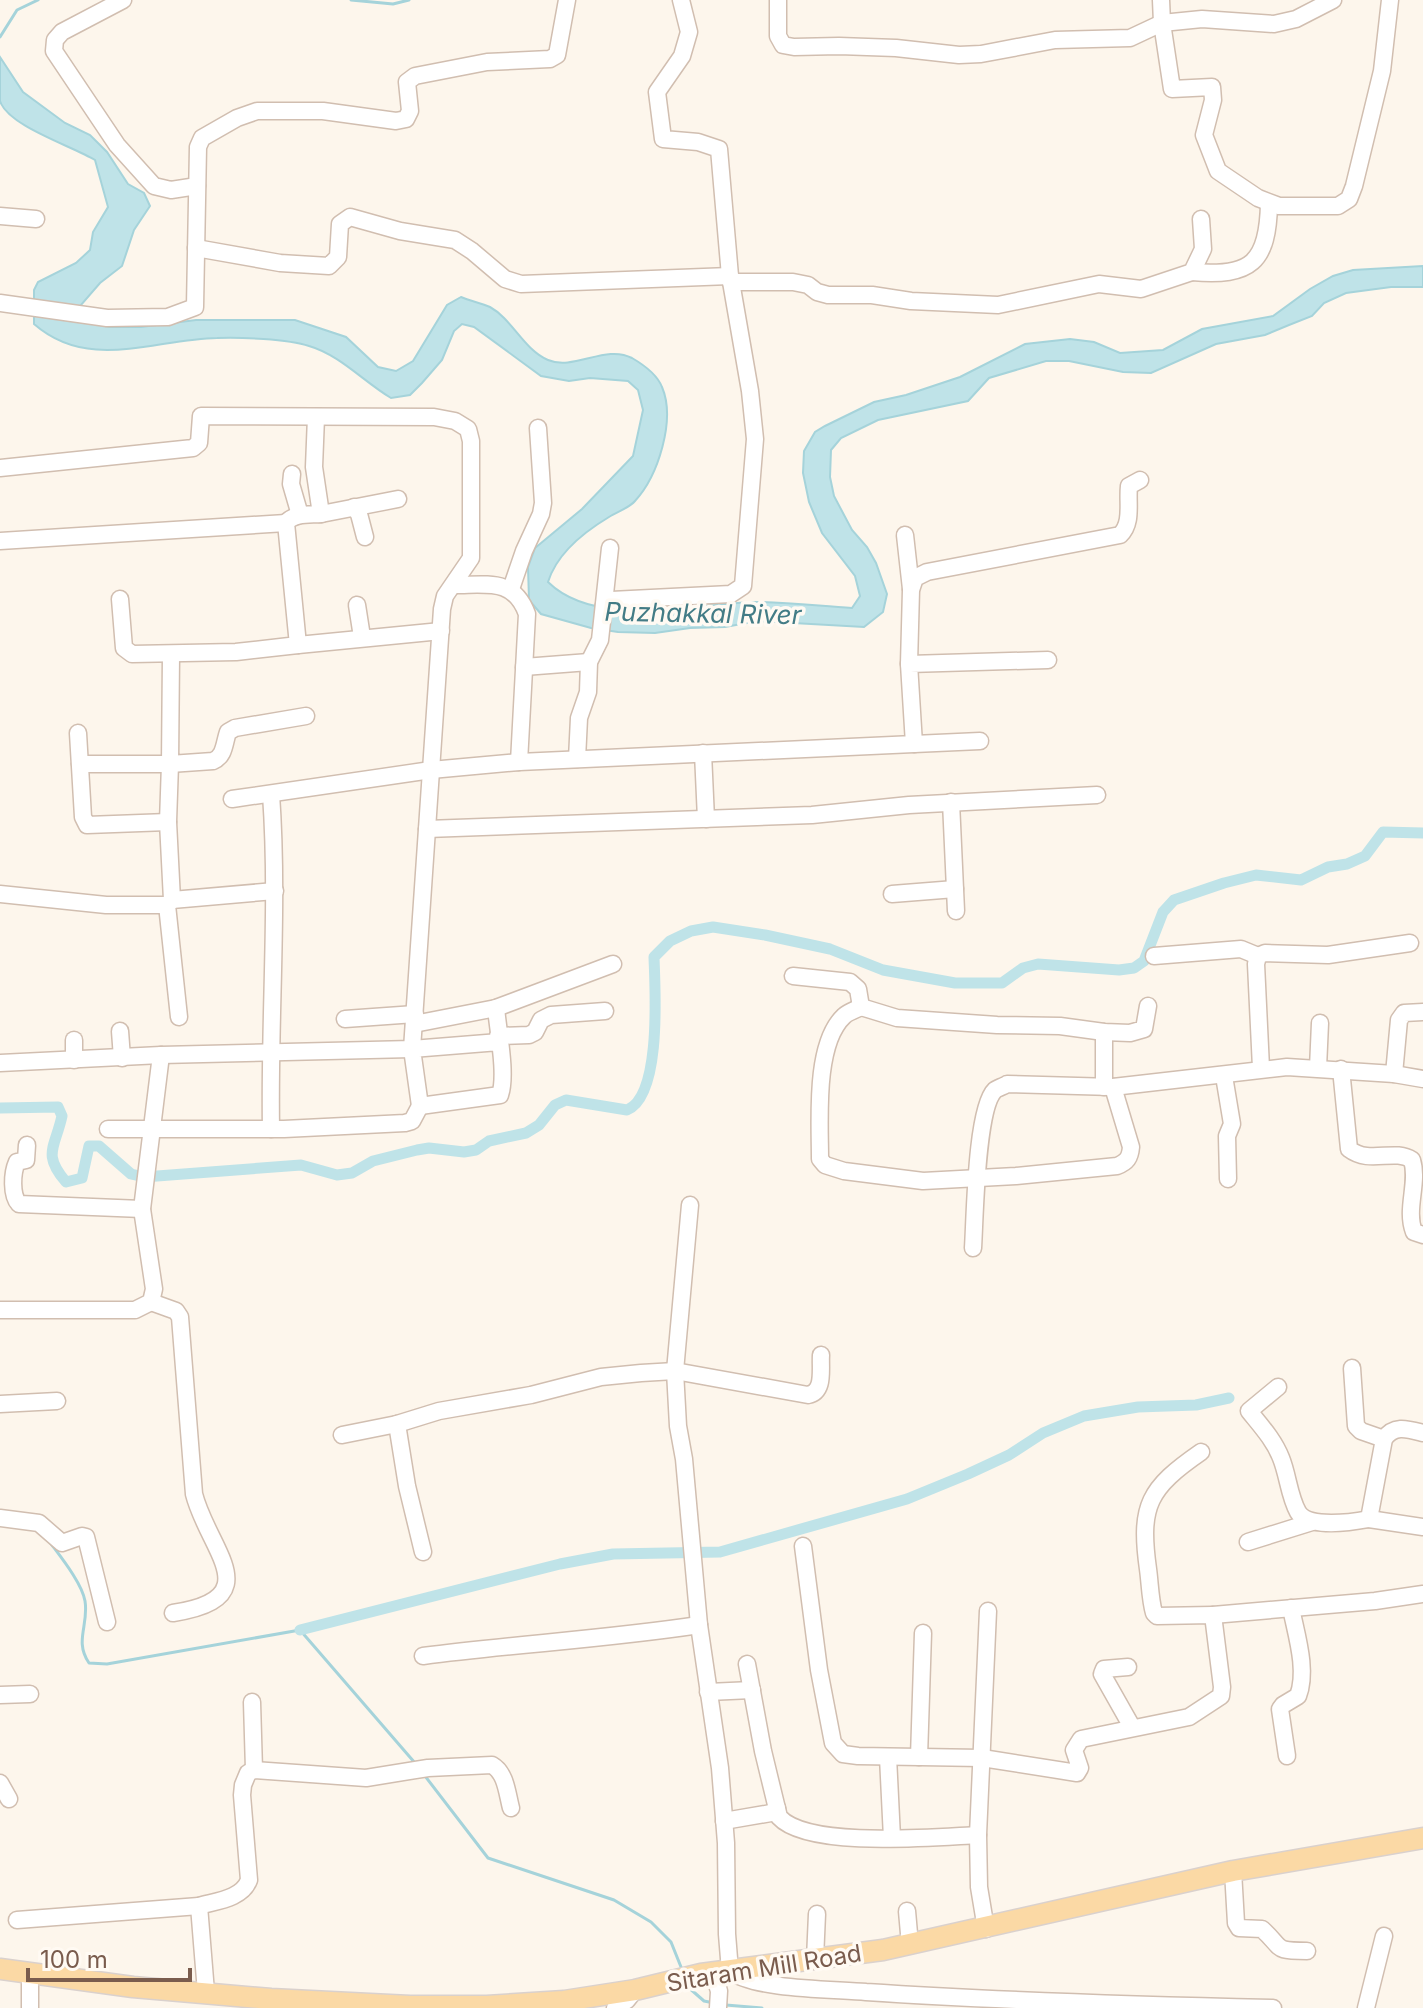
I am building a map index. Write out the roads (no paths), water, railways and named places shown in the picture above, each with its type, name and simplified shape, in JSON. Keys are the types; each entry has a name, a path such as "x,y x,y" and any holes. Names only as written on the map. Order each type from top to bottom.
{"main road":[{"name":"Sitaram Mill Road","path":"0,1969 133,1987 410,2006 487,2006 564,2001 635,1990 676,1979 716,1983 815,1959 910,1945 986,1929 1233,1871 1423,1838"}],"street":[{"path":"123,0 62,32 55,40 54,51 117,145 154,186 171,190 197,186"},
{"path":"0,303 107,318 168,317 195,307 198,147 202,138 248,113 323,111 396,121 406,119 410,111 407,82 415,76 487,62 550,59 557,55 567,0"},
{"path":"604,605 611,600 622,599 731,594 743,586 755,439 750,391 730,279 719,149 698,142 663,139 657,92 682,56 689,32 681,0"},
{"path":"778,0 778,36 783,45 896,48 959,55 1055,40 1130,38 1162,23 1202,19 1274,24 1296,19 1333,0"},
{"path":"1161,0 1172,89 1212,87 1213,100 1204,135 1218,171 1269,203 1313,207 1338,206 1349,199 1382,71 1390,0"},
{"path":"196,248 280,263 329,266 338,257 337,231 340,224 350,217 400,231 455,240 505,279 521,284 730,279 793,282 808,285 828,295 872,295 911,301 998,305 1099,284 1141,289 1192,272 1218,274 1244,269 1257,258 1266,240 1269,203"},
{"path":"0,216 36,219"},
{"path":"1192,272 1203,249 1201,219"},
{"path":"0,468 193,448 199,443 201,416 434,417 455,421 468,429 471,441 471,558 445,596 441,631 412,1049 420,1106 412,1121 405,1123 271,1129 108,1129"},
{"path":"316,417 314,467 321,514"},
{"path":"511,589 543,503 538,428"},
{"path":"292,474 298,645"},
{"path":"911,590 915,578 927,572 1120,535 1128,521 1129,486 1140,480"},
{"path":"0,541 293,519 398,499"},
{"path":"354,507 365,537"},
{"path":"905,535 911,590 909,664 914,744"},
{"path":"577,759 579,718 588,692 589,662 600,640 610,548"},
{"path":"454,585 511,589 521,598 527,614 519,762"},
{"path":"120,599 121,636 127,652 171,655 441,631"},
{"path":"357,605 362,637"},
{"path":"171,655 169,902 179,1017"},
{"path":"909,664 1048,660"},
{"path":"524,667 589,662"},
{"path":"80,764 213,761 224,750 228,732 235,728 306,716"},
{"path":"78,733 83,817 87,825 168,822"},
{"path":"232,799 431,770 519,762 980,741"},
{"path":"703,753 706,819"},
{"path":"271,794 275,891 271,1129"},
{"path":"427,829 812,815 951,802 1097,795"},
{"path":"951,802 956,911"},
{"path":"892,894 955,889"},
{"path":"0,894 106,905 275,891"},
{"path":"1258,956 1265,953 1328,955 1410,943"},
{"path":"1154,956 1248,949 1258,956"},
{"path":"1258,956 1261,1068"},
{"path":"345,1019 414,1019 496,1008 613,964"},
{"path":"793,976 850,982 858,989 861,1007"},
{"path":"1104,1032 1108,1087 1131,1147 1126,1162 1041,1174 923,1181 844,1171 825,1165 820,1159 823,1059 833,1029 845,1014 861,1007 897,1018 1060,1026 1130,1033 1144,1029 1148,1006"},
{"path":"420,1106 500,1095 496,1008"},
{"path":"0,1063 161,1055 412,1049 529,1035 535,1032 541,1020 551,1015 605,1011"},
{"path":"1394,1074 1399,1020 1404,1013 1423,1012"},
{"path":"1318,1068 1320,1023"},
{"path":"120,1031 122,1058"},
{"path":"74,1040 74,1060"},
{"path":"151,1302 154,1289 142,1209 161,1055"},
{"path":"973,1248 980,1141 989,1100 995,1090 1007,1084 1108,1087 1224,1076 1261,1068 1341,1069 1423,1079"},
{"path":"1341,1069 1349,1149 1356,1154 1376,1158 1400,1156 1412,1160 1415,1169 1411,1199 1412,1226 1414,1232 1423,1235"},
{"path":"1224,1076 1232,1124 1227,1136 1228,1179"},
{"path":"27,1145 26,1160 17,1162 14,1170 14,1197 19,1204 142,1209"},
{"path":"690,1205 675,1371 699,1625 720,1768 724,1821 716,1983 747,1980 882,1993 1088,2004 1273,2008"},
{"path":"0,1310 135,1310 151,1302 176,1311 180,1317 194,1494 198,1512 221,1557 228,1579 224,1592 212,1604 173,1613"},
{"path":"342,1435 601,1377 675,1371 815,1394 819,1389 821,1355"},
{"path":"1352,1368 1356,1426 1361,1431 1384,1439"},
{"path":"1278,1387 1249,1411 1281,1458 1298,1512 1312,1522"},
{"path":"0,1404 57,1401"},
{"path":"397,1424 407,1486 423,1552"},
{"path":"1369,1519 1384,1439 1396,1428 1423,1433"},
{"path":"1201,1452 1157,1489 1147,1507 1145,1550 1154,1613 1157,1616 1213,1615 1423,1594"},
{"path":"0,1518 39,1523 62,1543 86,1537 107,1622"},
{"path":"1248,1542 1312,1522 1369,1519 1423,1527"},
{"path":"803,1546 819,1670 833,1743 843,1754 982,1758 1077,1773 1082,1777 1074,1750 1081,1739 1189,1717 1221,1696 1213,1615"},
{"path":"1287,1756 1280,1709 1298,1696 1301,1686 1300,1651 1291,1608"},
{"path":"986,1929 980,1899 978,1835 988,1611"},
{"path":"423,1656 515,1644 613,1638 699,1625"},
{"path":"919,1757 923,1633"},
{"path":"747,1664 779,1817 786,1824 822,1834 892,1838 978,1835"},
{"path":"1128,1667 1109,1667 1102,1674 1132,1727"},
{"path":"708,1692 752,1690"},
{"path":"0,1695 30,1694"},
{"path":"252,1702 254,1770"},
{"path":"888,1757 892,1838"},
{"path":"17,1920 199,1906 234,1896 247,1887 249,1880 243,1785 245,1776 254,1770 348,1779 420,1769 492,1765 500,1769 511,1808"},
{"path":"0,1783 9,1799"},
{"path":"724,1821 771,1813 777,1808"},
{"path":"1233,1871 1236,1923 1239,1928 1262,1929 1276,1948 1283,1951 1307,1951"},
{"path":"199,1906 206,1992"},
{"path":"907,1911 910,1945"},
{"path":"815,1959 817,1914"},
{"path":"1366,2008 1384,1936"},
{"path":"30,1973 30,2008"},
{"path":"615,2008 635,1990"}],"water":[{"name":"Puzhakkal River","path":"0,57 23,92 65,123 90,135 107,152 128,184 144,193 150,206 134,230 122,266 100,283 80,306 81,321 109,327 141,327 196,320 295,320 346,337 378,367 396,371 413,361 447,305 461,297 498,312 532,349 548,360 568,362 612,354 632,358 650,370 662,387 667,415 662,447 651,477 632,503 572,544 552,571 548,582 568,596 618,610 753,602 852,608 860,596 855,576 822,533 809,502 803,473 804,451 815,432 874,402 960,377 1025,344 1070,339 1094,342 1120,353 1163,350 1202,329 1273,316 1310,289 1333,276 1353,270 1423,266 1423,287 1391,287 1346,293 1324,303 1312,316 1265,335 1216,344 1151,373 1123,372 1069,361 1046,361 989,378 968,401 878,420 841,438 831,450 830,477 834,496 852,530 876,563 887,594 883,612 864,627 758,621 655,633 591,628 541,614 529,600 528,567 535,548 582,509 633,456 643,410 638,390 628,381 590,378 569,381 541,376 474,327 462,324 454,331 442,360 422,383 410,395 391,398 331,356 300,344 217,338 99,350 77,347 55,338 34,324 34,290 38,282 76,263 90,250 93,232 108,207 95,160 28,127 5,110 0,101"}],"waterway":[{"path":"0,37 17,10 38,0"},
{"path":"351,0 393,4 409,0"},
{"path":"0,1108 58,1107 62,1116 52,1157 66,1182 82,1178 89,1146 99,1146 131,1174 144,1177 301,1165 337,1175 352,1173 373,1161 417,1150 476,1150 489,1141 526,1133 539,1125 555,1105 566,1100 627,1110 638,1101 646,1085 654,1040 654,957 670,941 691,931 713,927 765,935 830,949 883,970 955,983 1002,983 1023,968 1038,964 1119,970 1134,968 1144,961 1163,912 1174,900 1256,875 1301,880 1328,867 1347,864 1365,856 1383,832 1423,833"},
{"path":"300,1630 560,1564 613,1554 720,1552 907,1499 1009,1455 1043,1433 1084,1416 1138,1407 1196,1405 1229,1398"},
{"path":"49,1541 83,1594 86,1610 82,1640 89,1663 107,1664 300,1630 415,1763"},
{"path":"425,1776 488,1858 614,1900 651,1922 671,1942 683,1972"},
{"path":"688,1987 704,2001 714,2003"},
{"path":"726,2005 762,2008"}]}
